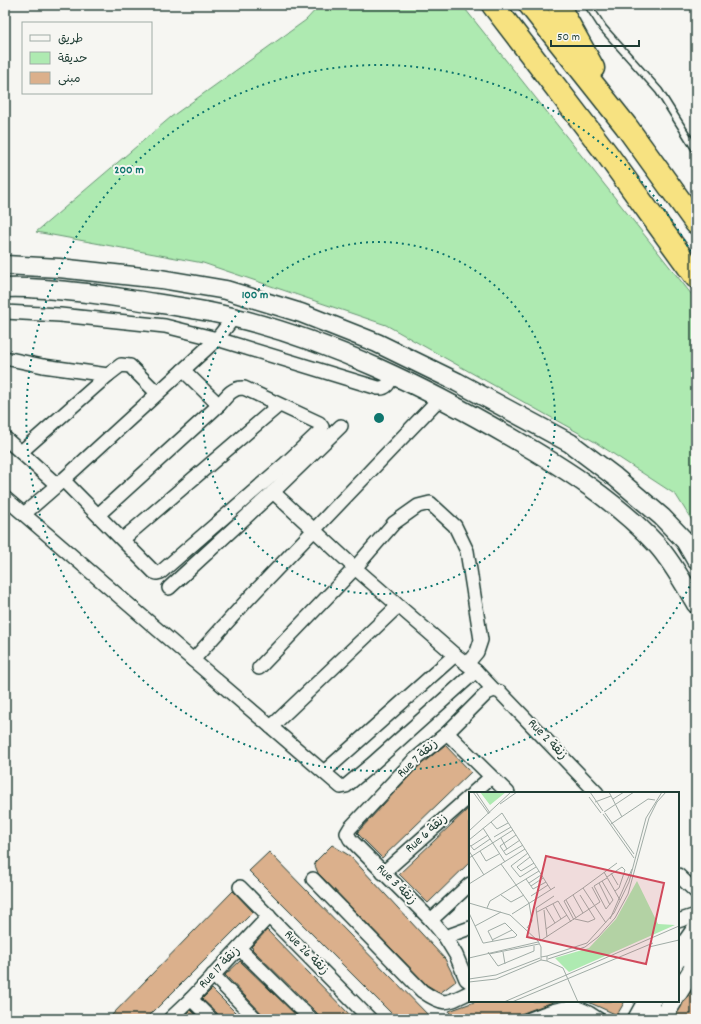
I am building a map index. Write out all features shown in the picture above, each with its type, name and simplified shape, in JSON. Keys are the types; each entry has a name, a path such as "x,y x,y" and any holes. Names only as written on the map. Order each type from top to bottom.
{"highway":[{"path":"493,5 607,154 696,277"},
{"path":"530,5 626,126 696,223"},
{"path":"558,5 626,126"}],"street":[{"path":"5,265 59,268 161,279 226,290 301,313 377,342 457,382 570,443 630,489 662,517 685,541 696,560"},
{"path":"5,288 57,290 107,295 234,317 289,333 335,349 393,375 477,418 529,448 602,495 636,524 658,547 677,572 696,604"},
{"path":"5,312 60,315 165,326 217,339 378,388 388,385 393,375"},
{"path":"24,514 60,483 217,339 234,317"},
{"path":"5,358 43,366 108,375"},
{"path":"21,452 121,365 130,366 158,393"},
{"path":"183,370 219,405"},
{"path":"5,438 98,515 154,572 157,573 161,572 284,465 321,430 322,427 319,423 244,388 234,389 219,405 98,515"},
{"path":"193,660 250,597 440,398"},
{"path":"123,539 279,405"},
{"path":"169,588 273,492 341,426"},
{"name":"Rue 2 زنقة","path":"273,492 398,606 471,668 494,690 500,692 596,792"},
{"path":"5,498 341,787 346,786 371,765 471,668 481,640 466,551 455,526 430,503 418,506 394,523 355,568 259,668"},
{"path":"271,727 398,606"},
{"path":"324,772 455,655"},
{"name":"Rue 7 زنقة","path":"347,833 413,761 447,733 487,693 494,690"},
{"path":"447,733 507,792"},
{"path":"474,792 491,777"},
{"name":"Rue 6 زنقة","path":"383,873 469,797"},
{"name":"Rue 3 زنقة","path":"347,833 350,839 431,920 445,937 456,955 466,979 469,981"},
{"path":"679,876 696,892"},
{"path":"313,879 422,991 434,999 444,1002 450,1001 469,992"},
{"path":"431,920 469,885"},
{"name":"Rue 26 زنقة","path":"240,888 370,1019"},
{"path":"679,921 696,915"},
{"name":"Rue 17 زنقة","path":"170,1019 191,999 269,916"},
{"path":"445,937 469,928"},
{"path":"679,954 696,929"},
{"path":"239,948 311,1019"},
{"path":"679,991 696,964"},
{"path":"213,975 256,1019"},
{"path":"191,999 210,1019"},
{"path":"636,1019 646,1002"},
{"path":"662,1019 672,1002"},
{"path":"530,1019 551,1011 576,1008 584,1010 598,1019"}],"lane":[{"path":"588,5 603,28 659,91 696,150"},
{"path":"679,967 696,942"},
{"path":"679,975 696,949"},
{"path":"647,1019 657,1002"},
{"path":"652,1019 662,1002"}],"green space":[{"path":"320,5 462,5 696,300 696,527 676,495 595,442 386,325 203,263 36,232 171,117 306,20"}],"building":[{"path":"445,745 471,772 382,858 357,833 418,767"},
{"path":"469,808 469,863 428,903 399,874"},
{"path":"332,845 350,856 445,959 456,981 440,993 427,985 318,873 314,863"},
{"path":"269,852 432,1019 397,1019 249,871"},
{"path":"233,891 253,912 146,1019 108,1019"},
{"path":"267,930 354,1019 319,1019 317,1013 252,949 253,948 251,947"},
{"path":"240,961 300,1019 267,1019 225,975"},
{"path":"696,984 696,1019 674,1019 684,1001"},
{"path":"212,989 242,1019 219,1019 217,1013 202,999"},
{"path":"474,1002 553,1002 507,1019 452,1019 449,1011"},
{"path":"588,1002 624,1002 617,1015"},
{"path":"191,1010 200,1019 182,1019"}]}
